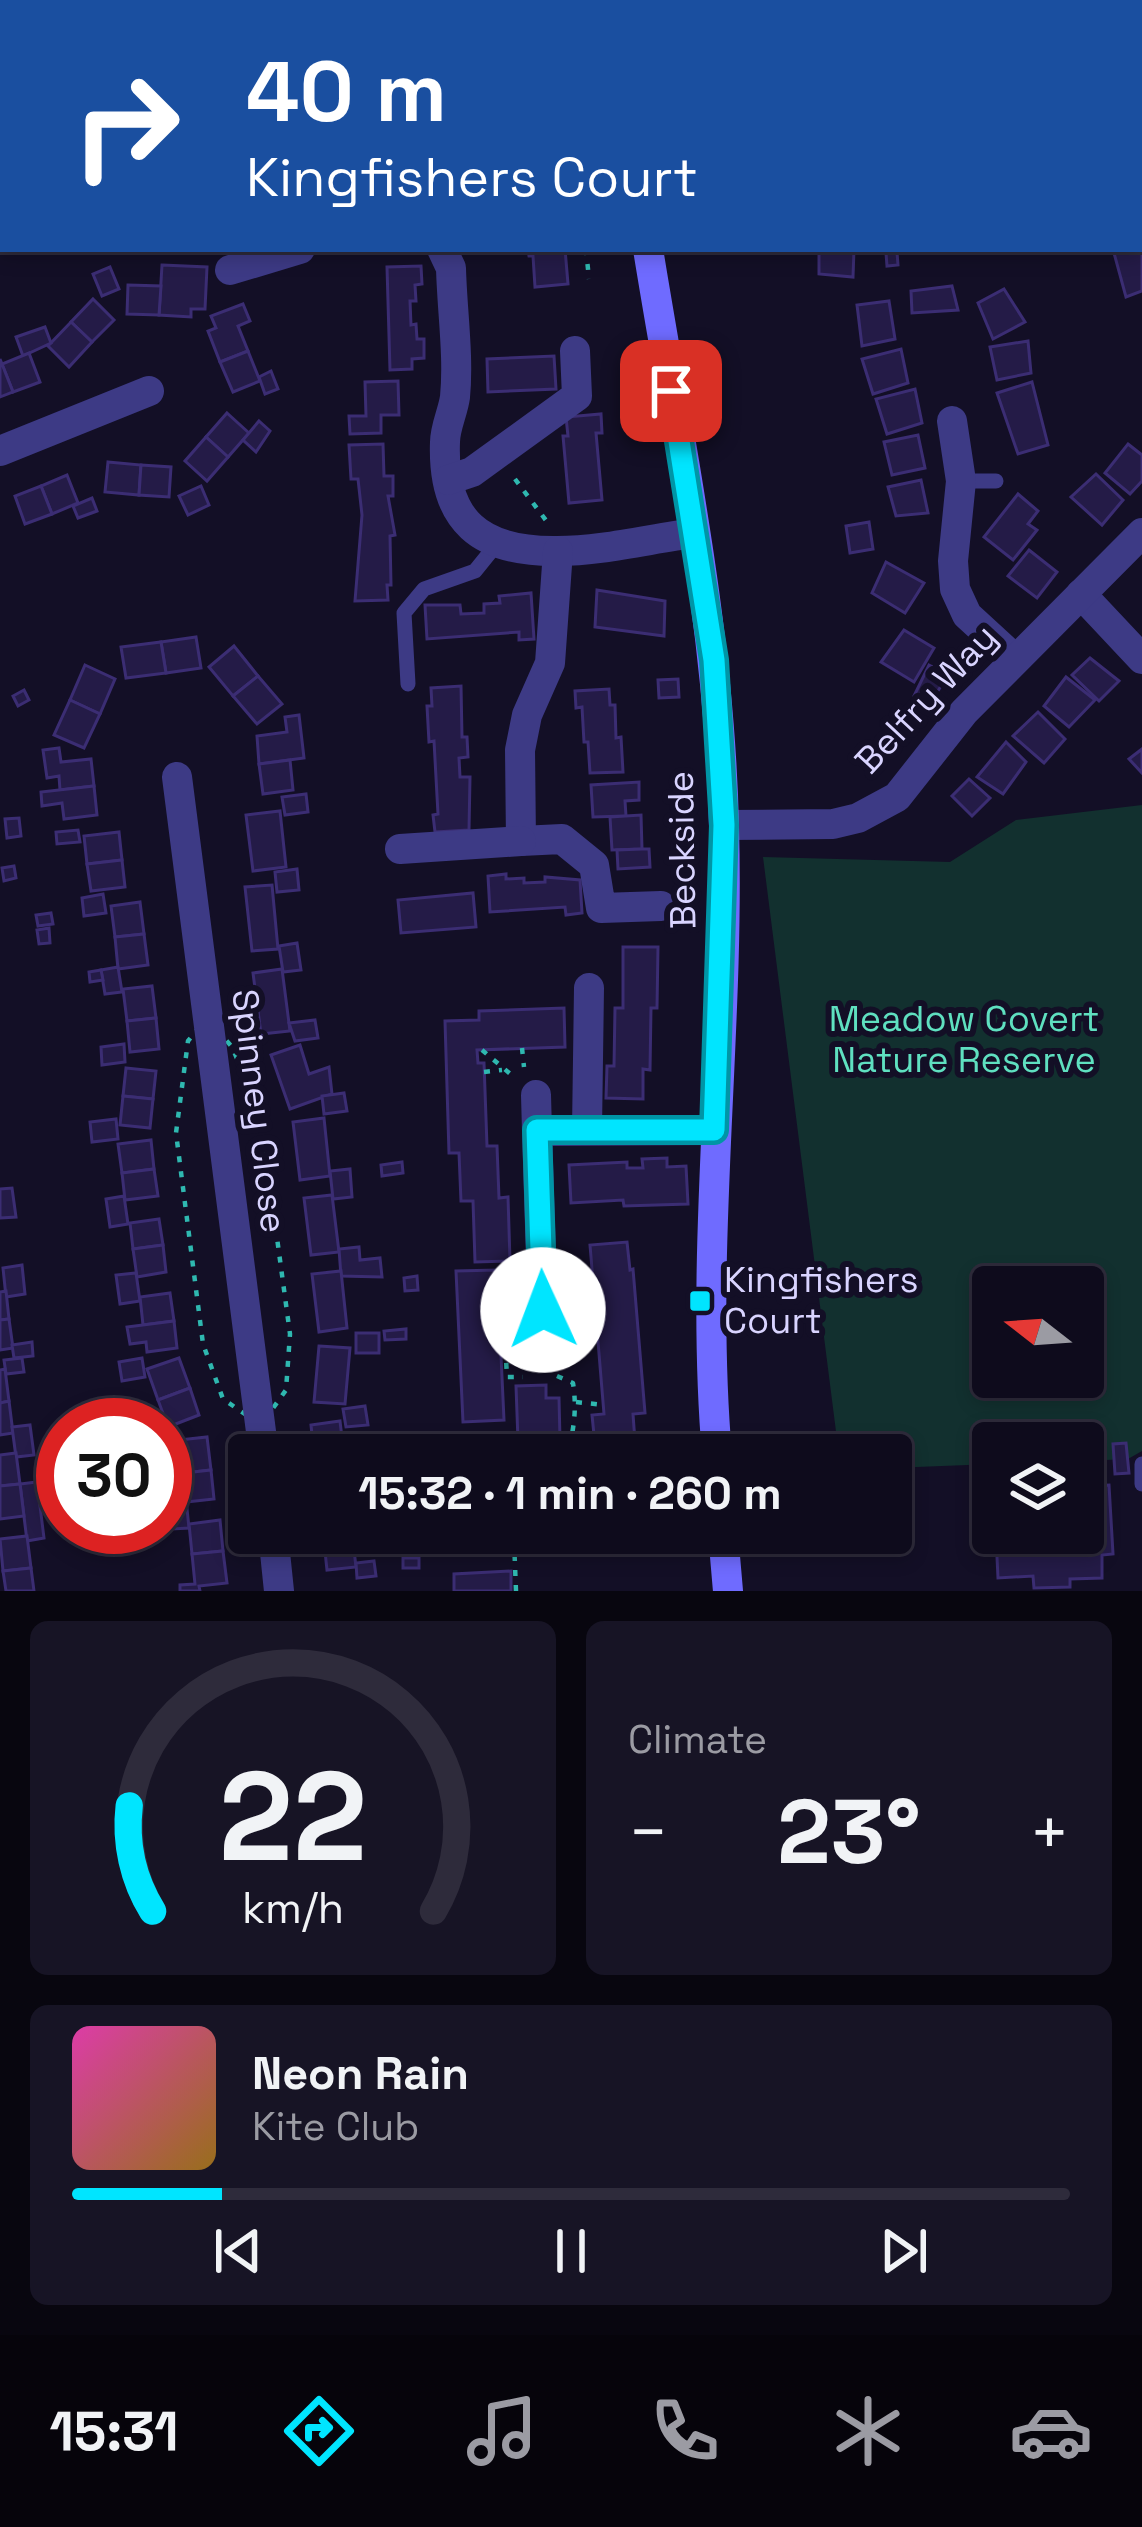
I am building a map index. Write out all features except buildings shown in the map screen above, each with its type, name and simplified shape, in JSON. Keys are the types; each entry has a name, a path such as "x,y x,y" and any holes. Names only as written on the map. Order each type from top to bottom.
{"street":[{"path":"230,270 290,252"},
{"path":"443,252 451,268 455,398 445,439 448,480 473,531 496,545 558,551 694,533"},
{"name":"Beckside","path":"649,252 714,660 724,825 714,1130 717,1434"},
{"path":"448,480 472,472 577,396 575,351"},
{"path":"0,451 148,391"},
{"path":"952,421 961,481 955,590 967,615 1015,659"},
{"name":"Belfry Way","path":"724,825 833,824 858,818 897,797 964,712 1142,533"},
{"path":"521,842 520,750 527,715 550,663 558,551"},
{"path":"1081,594 1142,659"},
{"name":"Spinney Close","path":"177,777 261,1434"},
{"path":"400,849 562,839 594,865 601,908 661,906"},
{"path":"587,1130 589,988"},
{"path":"536,1095 544,1354"},
{"path":"537,1130 714,1130"},
{"path":"275,1554 279,1591"},
{"path":"725,1554 728,1591"}],"lane":[{"path":"961,481 996,481"},
{"path":"409,684 404,613 424,589 475,571 496,545"},
{"path":"1142,1464 1142,1484"}],"path":[{"path":"586,252 589,278"},
{"path":"482,1050 525,1083 522,1048"},
{"path":"484,1072 503,1070"},
{"path":"544,1354 545,1376 573,1383 573,1434"},
{"path":"576,1402 604,1405"},
{"path":"515,1554 516,1591"}],"green space":[{"name":"Meadow Covert Nature Reserve","path":"1142,805 1142,1451 1128,1459 1104,1460 1104,1422 972,1422 972,1465 912,1467 912,1434 836,1434 763,857 950,862 1016,820"}],"place":[{"name":"Kingfishers Court","path":"700,1301"}],"route":[{"path":"543,1310 537,1130 714,1130 724,825 714,660 671,391"}]}
